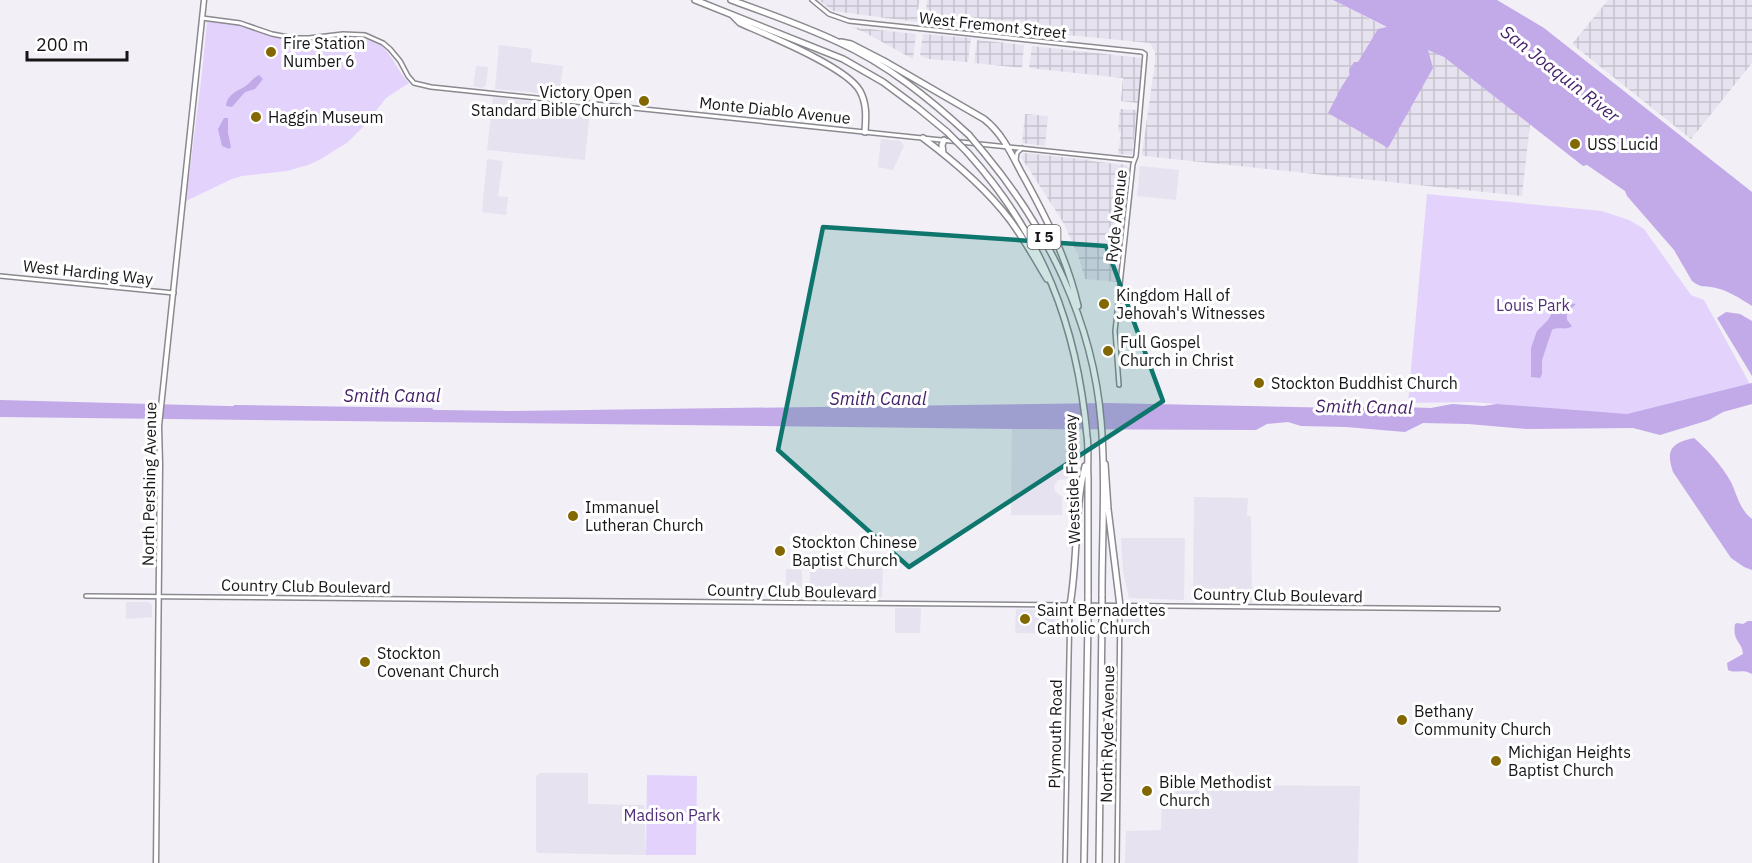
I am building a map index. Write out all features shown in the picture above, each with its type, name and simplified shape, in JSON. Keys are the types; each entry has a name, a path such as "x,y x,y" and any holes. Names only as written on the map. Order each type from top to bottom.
{"highway":[{"name":"Westside Freeway","path":"695,0 843,59 876,78 918,108 947,132 990,180 1015,215 1043,263 1056,293 1073,345 1081,380 1088,438 1084,863"},
{"name":"Westside Freeway","path":"731,0 841,42 915,89 969,135 985,154 1016,194 1047,242 1061,271 1084,331 1095,380 1103,451 1099,863"},
{"path":"730,13 740,23 803,52 853,82 865,103 865,132"},
{"path":"841,42 851,44 884,61 984,119 996,130 1008,147 1051,228 1075,291 1084,331"},
{"path":"923,138 978,183 1002,210 1015,226 1056,293"},
{"path":"943,153 944,140"},
{"path":"1103,451 1120,606"},
{"path":"1070,605 1082,481 1087,456"}],"main road":[{"name":"North Pershing Avenue","path":"156,863 159,420 204,0"}],"street":[{"name":"West Fremont Street","path":"812,0 829,14 849,21 1142,52"},
{"name":"Monte Diablo Avenue","path":"202,18 240,23 272,34 293,38 343,33 365,35 383,43 393,51 414,83 431,87 1134,160"},
{"name":"Ryde Avenue","path":"1119,385 1115,331 1146,55 1142,52"},
{"path":"1015,162 1017,153 1022,148"},
{"name":"West Harding Way","path":"0,276 174,293"},
{"name":"Country Club Boulevard","path":"86,596 1498,609"},
{"name":"Plymouth Road","path":"1065,863 1070,605"},
{"name":"North Ryde Avenue","path":"1117,863 1120,606"}],"highlighted area":[{"path":"823,227 1106,246 1163,401 909,567 778,450"}],"shaded area":[{"path":"819,0 919,0 917,22 833,11"},
{"path":"927,0 1333,0 1444,57 1530,124 1522,196 1144,156 1142,154 1155,62 1155,52 1150,43 925,21"},
{"path":"1608,0 1752,0 1752,63 1691,139 1572,44"},
{"path":"851,27 916,34 913,59 864,32"},
{"path":"923,34 971,38 968,62 928,59 920,55"},
{"path":"977,40 1024,45 1022,68 974,63"},
{"path":"499,45 532,49 531,62 563,66 559,95 495,89"},
{"path":"1032,46 1142,58 1138,103 1121,101 1123,78 1029,68"},
{"path":"476,66 488,67 486,85 483,88 473,86"},
{"path":"493,97 590,108 585,160 487,150"},
{"path":"1120,109 1137,110 1132,155 1118,154 1121,132 1118,131"},
{"path":"1025,114 1048,116 1045,146 1022,143"},
{"path":"881,139 901,141 904,146 893,170 878,167"},
{"path":"1024,153 1126,165 1129,168 1118,282 1085,279 1078,255 1063,222 1021,157"},
{"path":"487,159 503,161 498,196 508,197 506,215 482,212"},
{"path":"1140,166 1179,170 1176,200 1137,196"},
{"path":"1012,429 1069,429 1068,479 1058,480 1054,486 1055,491 1062,497 1062,515 1011,515"},
{"path":"1194,497 1248,498 1247,516 1251,516 1252,603 1193,601"},
{"path":"1121,538 1185,538 1184,600 1129,598 1123,572"},
{"path":"810,566 883,567 882,597 810,596"},
{"path":"786,569 802,570 802,594 799,597 786,596"},
{"path":"126,602 149,602 152,605 152,617 126,619"},
{"path":"895,608 921,608 920,633 895,633"},
{"path":"1016,609 1065,613 1065,634 1015,633"},
{"path":"1129,611 1149,611 1149,637 1125,637 1126,614"},
{"path":"540,773 588,773 588,804 644,805 646,855 538,853 536,850 536,776"},
{"path":"1162,785 1360,786 1358,863 1125,863 1126,831 1161,830"}],"green space":[{"path":"223,21 270,35 290,38 310,39 350,35 369,38 387,52 409,83 386,98 348,142 321,159 287,171 232,179 186,201 207,22"},
{"name":"Louis Park","path":"1427,194 1602,211 1629,220 1644,229 1691,295 1704,300 1751,386 1630,415 1472,402 1408,403"},
{"name":"Madison Park","path":"647,775 697,776 696,855 646,855"}],"water":[{"name":"San Joaquin River","path":"1333,0 1497,0 1544,28 1752,192 1752,306 1726,291 1701,286 1692,281 1674,250 1625,191 1587,165 1583,166 1444,57 1428,50 1433,68 1388,148 1328,113 1350,74 1349,70 1354,62 1358,62 1378,29 1387,27"},
{"path":"259,75 263,79 255,89 245,92 232,107 226,106 231,96"},
{"path":"224,118 228,118 231,147 229,149 222,146 218,129"},
{"path":"1569,303 1576,304 1567,315 1567,320 1572,326 1552,330 1542,360 1542,374 1540,378 1531,377 1531,348 1537,331 1552,313"},
{"path":"1726,312 1740,314 1752,321 1752,376 1717,318"},
{"path":"1752,383 1752,404 1660,435 1633,428 1527,429 1423,423 1405,432 1301,426 1288,422 1267,424 1256,430 0,417 0,400 511,411 1106,403 1342,408 1372,406 1431,408 1452,404 1483,406 1497,404 1627,414"},
{"path":"1694,438 1723,470 1742,507 1752,519 1752,570 1731,558 1673,472 1670,459 1672,449 1680,442"},
{"path":"1752,621 1752,674 1745,671 1728,670 1727,663 1743,654 1736,638 1735,624"}],"waterway":[{"name":"Smith Canal","path":"235,407 431,410"}],"place":[{"name":"Fire Station Number 6","path":"271,52"},
{"name":"Victory Open Standard Bible Church","path":"644,101"},
{"name":"Haggin Museum","path":"256,117"},
{"name":"USS Lucid","path":"1575,144"},
{"name":"Kingdom Hall of Jehovah's Witnesses","path":"1104,304"},
{"name":"Full Gospel Church in Christ","path":"1108,351"},
{"name":"Stockton Buddhist Church","path":"1259,383"},
{"name":"Immanuel Lutheran Church","path":"573,516"},
{"name":"Stockton Chinese Baptist Church","path":"780,551"},
{"name":"Saint Bernadettes Catholic Church","path":"1025,619"},
{"name":"Stockton Covenant Church","path":"365,662"},
{"name":"Bethany Community Church","path":"1402,720"},
{"name":"Michigan Heights Baptist Church","path":"1496,761"},
{"name":"Bible Methodist Church","path":"1147,791"}]}
